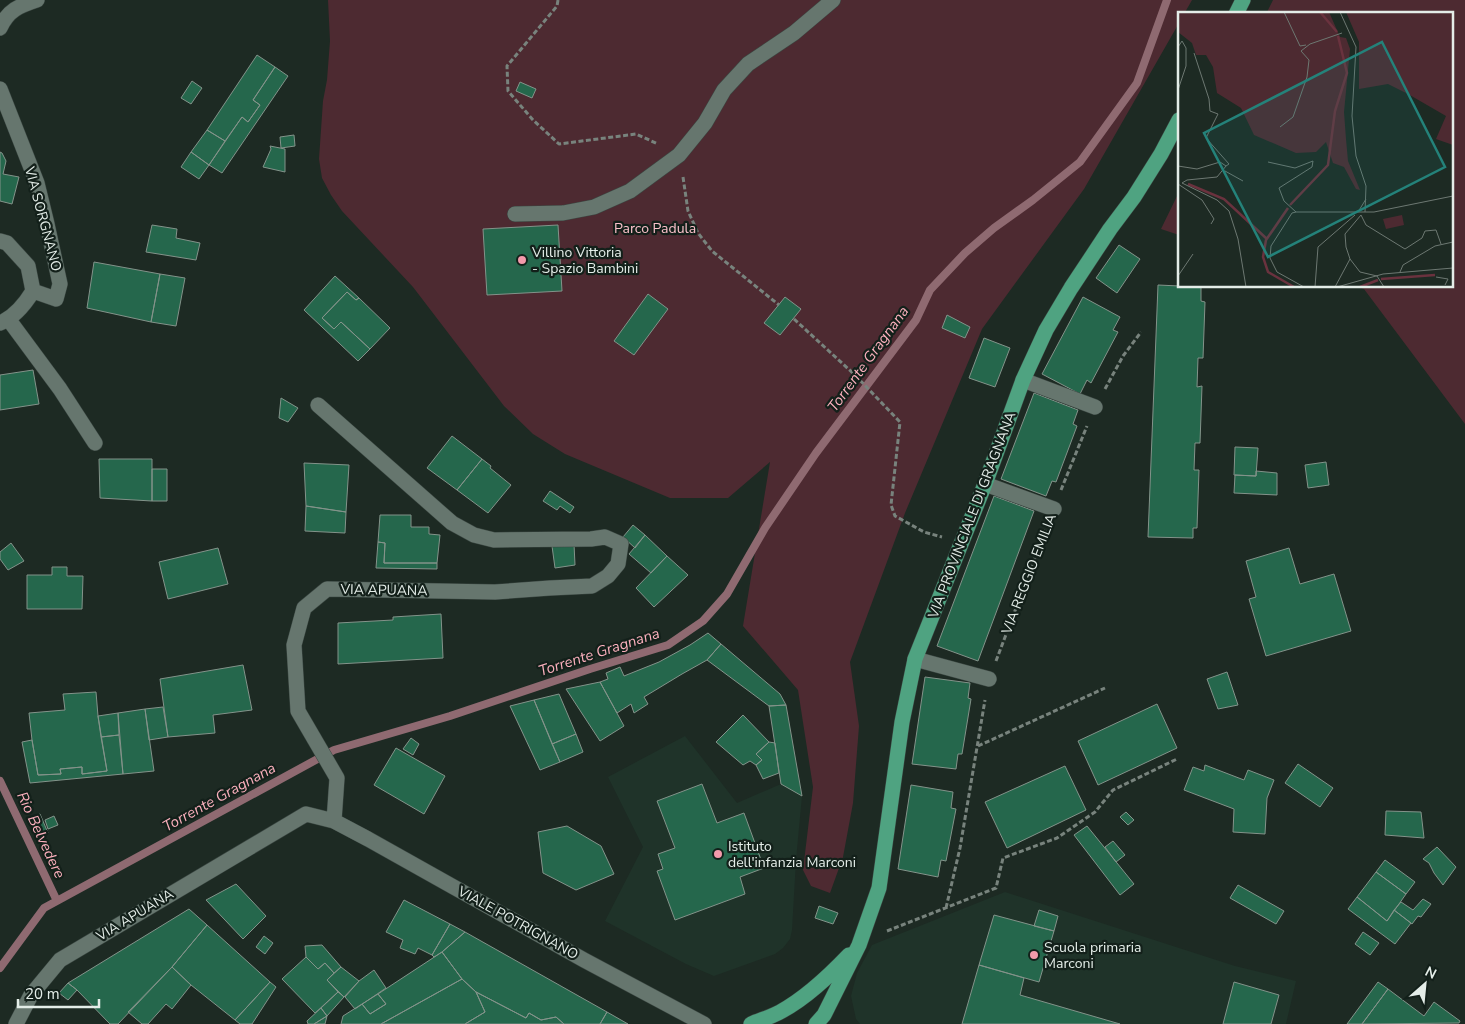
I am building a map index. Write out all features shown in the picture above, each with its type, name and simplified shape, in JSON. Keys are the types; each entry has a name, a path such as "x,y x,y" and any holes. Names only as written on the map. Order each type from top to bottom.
{"main road":[{"path":"1237,12 1243,0"},
{"name":"VIA PROVINCIALE DI GRAGNANA","path":"816,1024 824,1014 859,945 879,888 902,722 915,659 986,484 1024,380 1050,322 1100,244 1134,197 1161,154 1178,122"},
{"path":"751,1024 779,1013 798,1000 826,979 859,945"}],"street":[{"path":"0,28 5,18 17,6 37,0"},
{"path":"515,214 562,213 594,208 630,191 679,155 705,123 724,90 748,64 794,33 833,0"},
{"name":"VIA SORGNANO","path":"0,89 36,184 47,224 60,284 56,299 33,290 28,266 7,243 0,241"},
{"path":"33,290 25,304 4,322 60,389 95,443"},
{"path":"1024,380 1095,407"},
{"name":"VIA APUANA","path":"16,1024 31,995 60,960 306,814 334,821 337,778 298,711 294,645 304,608 327,589 495,592 592,586 608,576 618,564 622,544 605,537 591,539 494,540 474,535 452,523 318,406"},
{"path":"986,484 1054,509"},
{"path":"915,659 989,679"},
{"name":"VIALE POTRIGNANO","path":"334,821 584,960 704,1024"}],"path":[{"path":"558,0 557,6 507,66 508,91 533,120 559,144 636,134 679,155 688,211 698,233 712,251 779,305"},
{"path":"794,319 855,375 900,422 891,505 895,516 924,532 961,544"},
{"name":"VIA REGGIO EMILIA","path":"946,908 960,848 989,679 1095,407 1123,356 1141,332"},
{"path":"977,746 1105,688"},
{"path":"882,933 996,888 1003,858 1057,838 1094,812 1113,790 1177,759"}],"shaded area":[{"name":"Istituto dell'infanzia Marconi","path":"685,736 737,803 781,784 802,796 790,939 775,954 714,976 686,964 605,921 643,847 608,777"},
{"name":"Scuola primaria Marconi","path":"1005,892 1235,966 1296,981 1286,1024 860,1024 856,1019 851,996 857,973 872,945"}],"green space":[{"name":"Parco Padula","path":"328,0 1192,0 1185,12 1178,12 1178,25 1084,189 982,329 905,513 850,662 859,726 853,803 843,857 830,893 811,886 803,870 813,787 798,690 743,626 770,462 728,498 670,498 565,454 533,434 504,406 413,287 342,211 322,178 319,159 330,41"},
{"path":"1273,0 1465,0 1465,424 1364,289 1361,288 1452,288 1452,12 1267,12"},
{"path":"1178,194 1178,235 1161,229"}],"building":[{"path":"257,55 275,67 253,100 260,105 248,122 242,117 225,141 207,130"},
{"path":"275,67 288,76 222,173 209,165 242,117 248,122 260,105 253,100"},
{"path":"192,81 202,88 191,104 181,98"},
{"path":"520,82 536,89 532,98 516,91"},
{"path":"207,130 225,141 209,165 191,152"},
{"path":"294,135 295,146 281,148 280,137"},
{"path":"270,146 285,149 285,172 263,167 271,149"},
{"path":"0,152 6,161 3,174 19,177 12,204 0,201"},
{"path":"191,152 209,165 199,179 181,167"},
{"path":"152,225 177,229 176,238 200,243 196,260 146,252"},
{"name":"Villino Vittoria - Spazio Bambini","path":"558,225 562,291 487,295 483,229"},
{"path":"1119,245 1140,259 1117,293 1096,278"},
{"path":"94,262 160,274 151,322 87,308"},
{"path":"160,274 185,278 176,326 151,322"},
{"path":"335,276 359,298 356,300 347,292 322,318 334,329 341,322 370,349 358,361 304,310"},
{"path":"1158,285 1178,286 1178,288 1201,288 1201,301 1205,302 1203,358 1198,358 1197,387 1202,386 1200,443 1195,443 1194,470 1199,470 1197,528 1193,528 1193,538 1148,537"},
{"path":"347,292 356,300 359,298 390,328 370,349 341,322 334,329 322,318"},
{"path":"648,294 668,309 634,355 614,341"},
{"path":"785,297 801,309 780,335 764,323"},
{"path":"1083,297 1120,317 1113,330 1118,332 1091,383 1087,380 1080,394 1042,374"},
{"path":"947,315 970,327 965,338 942,328"},
{"path":"984,338 1010,348 995,387 969,378"},
{"path":"33,370 39,404 0,410 0,375"},
{"path":"1034,393 1078,410 1073,424 1077,426 1056,482 1052,481 1046,496 1001,479"},
{"path":"281,398 298,408 288,422 279,418"},
{"path":"452,436 482,459 457,490 427,468"},
{"path":"1235,447 1258,448 1256,476 1234,475"},
{"path":"99,459 152,459 152,501 100,498"},
{"path":"482,459 511,485 488,513 457,490"},
{"path":"1326,462 1329,485 1308,488 1305,465"},
{"path":"304,463 349,465 346,512 306,506"},
{"path":"152,469 167,469 167,501 152,501"},
{"path":"1256,471 1277,473 1277,495 1234,493 1235,475 1256,476"},
{"path":"550,491 574,507 570,513 560,506 557,510 543,501"},
{"path":"994,496 1034,511 978,661 937,646"},
{"path":"306,506 346,512 345,533 305,531"},
{"path":"380,515 411,515 411,527 429,527 429,534 440,535 437,563 384,563 385,543 378,542"},
{"path":"633,525 645,535 635,548 623,537"},
{"path":"645,535 667,556 651,573 629,554"},
{"path":"378,542 385,543 384,563 437,563 437,569 376,568"},
{"path":"11,543 24,561 8,570 0,559 0,552"},
{"path":"574,544 575,565 555,568 552,546"},
{"path":"218,548 228,584 168,599 159,562"},
{"path":"1289,548 1300,584 1334,574 1351,631 1266,656 1249,599 1256,597 1246,561"},
{"path":"667,556 688,575 654,607 636,588"},
{"path":"52,567 67,567 67,576 83,576 82,609 27,609 27,575 52,575"},
{"path":"441,614 443,658 338,664 338,623 393,620 393,617"},
{"path":"708,633 721,644 707,660 644,697 648,704 634,713 631,704 617,713 600,682 608,679 606,673 620,667 624,676 659,662"},
{"path":"721,644 780,694 786,705 769,706 707,660"},
{"path":"243,665 252,710 213,715 215,733 168,737 160,679"},
{"path":"1227,672 1238,705 1218,709 1207,679"},
{"path":"925,677 970,683 968,698 971,699 962,754 958,754 956,769 912,764"},
{"path":"600,682 624,726 600,741 566,689"},
{"path":"96,692 107,771 82,774 82,767 60,769 61,774 38,775 29,713 65,710 63,694"},
{"path":"559,694 576,734 552,744 534,700"},
{"path":"534,700 560,762 540,770 510,706"},
{"path":"1157,704 1177,748 1098,785 1078,741"},
{"path":"786,705 802,796 781,784 769,706"},
{"path":"163,707 168,737 149,740 145,709"},
{"path":"145,709 154,771 123,774 118,713"},
{"path":"118,713 119,735 101,737 98,716"},
{"path":"743,715 769,742 756,754 762,760 756,765 750,761 743,765 716,742"},
{"path":"576,734 583,752 560,762 552,744"},
{"path":"119,735 123,774 30,783 22,742 32,740 38,775 61,774 60,769 82,767 82,774 107,771 101,737"},
{"path":"411,738 419,744 413,755 403,749"},
{"path":"769,742 775,743 779,773 763,779 756,765 762,760 756,754"},
{"path":"396,748 445,776 424,814 374,785"},
{"path":"1298,764 1333,788 1320,807 1285,783"},
{"path":"1205,765 1244,780 1248,770 1274,780 1267,798 1265,834 1233,832 1234,809 1184,790 1193,767 1204,771"},
{"path":"1065,766 1086,810 1007,848 985,802"},
{"path":"702,784 717,823 744,813 764,868 740,877 745,894 675,920 657,871 663,869 658,854 675,848 657,801"},
{"path":"911,785 953,792 951,808 956,809 946,861 941,860 938,877 898,869"},
{"path":"1386,811 1421,812 1424,838 1385,835"},
{"path":"1126,812 1134,820 1128,825 1120,817"},
{"path":"40,814 48,833 39,837 30,818"},
{"path":"54,816 58,825 48,829 45,820"},
{"path":"567,826 601,846 614,874 576,890 543,873 538,832"},
{"path":"1087,826 1134,884 1120,895 1074,835"},
{"path":"1113,841 1125,855 1116,862 1105,847"},
{"path":"1437,847 1456,867 1443,885 1429,863 1423,859"},
{"path":"1385,860 1415,882 1406,894 1376,872"},
{"path":"1376,872 1406,894 1387,921 1357,897"},
{"path":"236,884 266,916 243,939 206,900"},
{"path":"1238,885 1284,911 1276,924 1230,898"},
{"path":"1357,897 1387,921 1394,910 1411,923 1395,944 1348,909"},
{"path":"1423,899 1431,904 1421,917 1418,916 1412,924 1394,910 1401,902 1413,910"},
{"path":"404,900 450,924 432,955 418,948 415,954 400,948 403,940 386,932"},
{"path":"819,906 838,913 833,924 815,918"},
{"path":"189,909 207,925 172,967 118,1024 110,1024 68,983"},
{"path":"1039,910 1058,916 1054,931 1034,926"},
{"path":"994,915 1054,931 1039,982 979,965"},
{"path":"450,924 465,932 434,957 432,955"},
{"path":"207,925 270,982 235,1020 191,985 172,967"},
{"path":"465,932 607,1012 600,1024 564,1024 556,1017 541,1020 529,1013 526,1018 476,992 462,979 442,952"},
{"path":"1363,932 1379,943 1370,955 1355,944"},
{"path":"264,936 273,943 265,954 256,947"},
{"path":"322,945 341,967 334,973 325,963 318,969 306,957 305,946"},
{"path":"442,952 462,979 381,1024 341,1024 343,1016 362,1004 370,1014 386,1004 378,994"},
{"path":"306,957 318,969 325,963 334,973 327,980 338,992 315,1013 282,979"},
{"path":"979,965 1024,978 1020,995 1120,1024 962,1024"},
{"path":"172,967 191,985 172,1009 166,1004 148,1024 142,1024 128,1012"},
{"path":"341,967 359,981 344,997 327,980"},
{"path":"374,970 386,988 355,1009 345,997 359,981"},
{"path":"462,979 476,992 485,1012 465,1024 381,1024"},
{"path":"270,982 276,987 252,1024 240,1024 235,1020"},
{"path":"1234,982 1279,995 1271,1024 1223,1024"},
{"path":"1378,982 1388,989 1362,1024 1347,1024"},
{"path":"68,983 77,990 68,1000 59,993"},
{"path":"1388,989 1424,1016 1434,1002 1460,1021 1459,1023 1362,1024"},
{"path":"338,992 344,997 327,1016 321,1008"},
{"path":"476,992 526,1018 529,1013 541,1020 556,1017 564,1024 465,1024 485,1012"},
{"path":"378,994 386,1004 370,1014 362,1004"},
{"path":"321,1008 327,1016 314,1024 308,1024 307,1021"},
{"path":"607,1012 628,1024 600,1024"},
{"path":"327,1016 325,1024 314,1024"}],"waterway":[{"name":"Torrente Gragnana","path":"0,968 44,908 334,750 450,716 668,645 703,621 727,594 765,528 816,453 916,320 930,290 965,253 994,228 1033,200 1080,162 1137,83 1167,0"},
{"name":"Rio Belvedere","path":"0,781 57,901"}],"place":[{"name":"Villino Vittoria - Spazio Bambini","path":"522,260"},
{"name":"Istituto dell'infanzia Marconi","path":"718,854"},
{"name":"Scuola primaria Marconi","path":"1034,955"}]}
